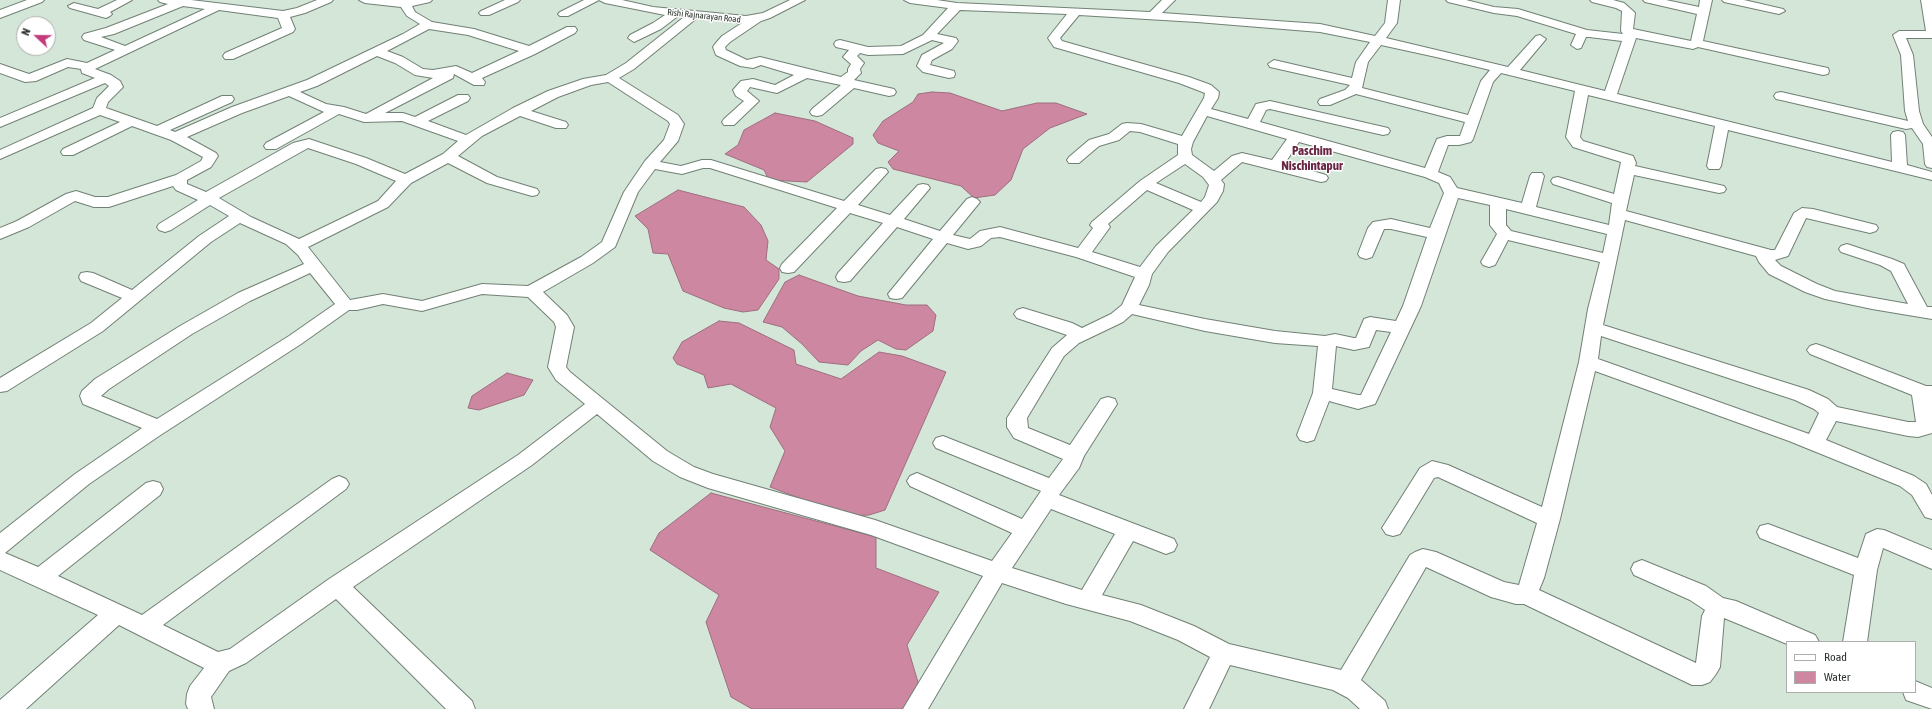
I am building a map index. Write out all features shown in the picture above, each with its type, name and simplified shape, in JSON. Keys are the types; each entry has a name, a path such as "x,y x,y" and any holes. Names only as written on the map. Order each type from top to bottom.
{"street":[{"path":"0,14 38,0"},
{"path":"99,0 78,7 103,13 126,0"},
{"path":"164,0 196,5 213,3 283,14 301,11 327,0"},
{"path":"365,0 406,4 426,0"},
{"path":"485,13 514,0"},
{"path":"564,14 593,0"},
{"name":"Rishi Rajnarayan Road","path":"605,0 633,3 693,16 746,20 756,19 777,12 799,0"},
{"path":"910,0 1075,12 1211,18 1307,26 1378,40 1582,90 1610,95 1932,176"},
{"path":"1152,16 1169,0"},
{"path":"1356,87 1362,62 1391,23 1394,0"},
{"path":"1452,0 1494,10 1518,13 1584,33 1631,36 1693,45 1696,43 1823,71"},
{"path":"1596,0 1620,5 1626,9 1629,13 1627,32 1631,36"},
{"path":"1649,0 1704,6 1696,43"},
{"path":"1728,0 1779,11"},
{"path":"1928,0 1932,34 1899,35 1907,56 1912,111 1916,124 1930,144 1932,164"},
{"path":"125,50 88,37 110,31 180,3"},
{"path":"52,57 67,63 88,67 173,29 213,3"},
{"path":"406,4 411,14 428,25 470,32 531,51"},
{"path":"840,44 868,51 898,51 922,41 929,36 963,4"},
{"path":"1075,12 1054,38 1058,44 1129,63 1206,88 1212,92 1185,150 1145,184 1100,226 1082,254"},
{"path":"634,38 657,26 675,13"},
{"path":"229,56 289,29 283,14"},
{"path":"298,246 380,206 389,199 406,180 448,157 468,140 518,111 563,90 588,82 610,78 630,66 653,46 693,16"},
{"path":"756,19 726,39 719,47 720,52 744,63 753,64 760,61 889,92"},
{"path":"176,138 237,110 312,83 378,52 428,25"},
{"path":"378,52 399,60 420,72 433,74 456,70 476,80 571,30"},
{"path":"1577,45 1581,35 1584,33"},
{"path":"929,36 952,41 948,46 926,58 923,66 927,69 949,74"},
{"path":"1610,95 1631,36"},
{"path":"1430,174 1442,142 1447,140 1463,141 1466,139 1487,81 1504,70 1540,39"},
{"path":"817,112 848,82 855,73 854,69 858,63 849,57 858,48"},
{"path":"0,68 28,78 67,63"},
{"path":"1274,64 1356,87 1398,102 1473,120"},
{"path":"88,67 86,70 106,78 115,84 116,87 102,101 99,110"},
{"path":"364,118 456,70"},
{"path":"729,122 752,101 741,93 740,90 746,84 753,83 777,89 806,73"},
{"path":"0,123 106,78"},
{"path":"0,546 82,480 158,427 295,340 345,305 357,305 383,299 422,306 482,289 523,292 532,291 586,260 609,244 631,192 650,164 671,142 677,124 676,120 610,78"},
{"path":"1325,102 1356,87"},
{"path":"1526,594 1533,578 1588,362 1628,169 1628,159 1587,148 1578,144 1573,137 1582,90"},
{"path":"288,91 314,105 364,118 398,116 468,140"},
{"path":"1780,96 1906,124 1916,124"},
{"path":"416,122 463,98"},
{"path":"157,131 227,99"},
{"path":"1252,124 1261,107 1270,105 1383,131"},
{"path":"0,155 99,110 176,138 211,156 206,164 181,178 109,202 94,202 76,196 71,196 29,221 0,234"},
{"path":"271,146 337,110"},
{"path":"518,111 561,124"},
{"path":"1203,111 1430,174 1445,180 1452,193 1436,234 1412,306 1368,399 1358,402 1322,393"},
{"path":"68,152 132,121"},
{"path":"1714,166 1722,124"},
{"path":"1074,160 1094,143 1114,137 1127,127 1141,128 1185,150 1217,184 1216,191 1212,199 1162,249 1144,274 1137,295 1129,308 1117,318 1065,345 1058,352 1017,418 1017,427 1021,433 1074,455"},
{"path":"1898,135 1900,168"},
{"path":"1276,164 1296,136"},
{"path":"165,227 298,146 309,143 361,161 406,180"},
{"path":"448,157 496,182 532,192"},
{"path":"1212,180 1237,159 1242,157 1276,164 1321,178"},
{"path":"650,164 682,170 702,164 711,164 893,222 968,244 975,243 986,234 1000,232 1082,254 1144,274"},
{"path":"1628,169 1719,189"},
{"path":"788,268 845,207 881,172"},
{"path":"1528,209 1537,176"},
{"path":"181,178 179,183 181,187 209,199 292,241 298,246 345,305"},
{"path":"1558,182 1618,216"},
{"path":"1145,184 1202,208"},
{"path":"844,277 923,188"},
{"path":"1452,193 1461,193 1528,209 1618,216 1764,254 1778,255 1782,253 1799,216 1802,213 1813,214 1870,228"},
{"path":"896,294 972,202"},
{"path":"1498,202 1498,225 1505,234 1610,260"},
{"path":"0,386 97,327 205,239 240,216"},
{"path":"1852,223 1846,255 1886,262 1898,268 1926,313"},
{"path":"1366,254 1376,228 1384,224 1436,234"},
{"path":"1488,262 1500,239 1505,234"},
{"path":"1764,254 1765,259 1775,270 1811,288 1848,299 1926,313"},
{"path":"158,427 90,399 89,396 102,384 186,330 244,297 313,266"},
{"path":"87,277 134,297"},
{"path":"532,291 561,319 565,327 557,367 563,376 596,405 660,456 687,472 708,480 875,528 997,572 1087,601 1116,607 1164,624 1224,653 1346,683 1357,690 1376,709"},
{"path":"1129,308 1205,325 1267,336 1318,340 1325,342 1335,340 1354,344 1363,343 1370,323 1402,328"},
{"path":"1023,314 1066,327 1082,335"},
{"path":"1594,328 1802,395 1822,404 1832,414"},
{"path":"1307,435 1322,393 1328,348 1325,342"},
{"path":"1816,350 1928,392"},
{"path":"1588,362 1815,443 1913,484 1919,490 1932,511"},
{"path":"1815,443 1826,418 1832,414 1841,414 1908,429 1925,428 1926,422 1921,396 1928,392"},
{"path":"915,709 997,572 1072,462 1074,455 1108,404"},
{"path":"202,709 198,704 199,694 221,664 238,656 337,586 525,460 596,405"},
{"path":"943,442 1128,530 1166,544"},
{"path":"1393,528 1427,472 1432,469 1441,470 1549,518"},
{"path":"917,481 1026,530"},
{"path":"144,626 339,484"},
{"path":"40,578 153,490"},
{"path":"1087,601 1128,530"},
{"path":"1768,532 1866,570"},
{"path":"1855,641 1866,570 1874,540 1877,538 1892,542 1932,560"},
{"path":"1346,683 1418,561 1423,558 1436,561 1499,590 1516,595 1526,594 1692,674 1702,674 1708,667 1712,616 1718,608"},
{"path":"0,560 117,613 210,660 221,664"},
{"path":"1642,569 1708,598 1718,608 1728,608 1805,641"},
{"path":"337,586 463,709"},
{"path":"8,709 117,613"},
{"path":"1196,709 1224,653"},
{"path":"1916,692 1932,699"}],"water":[{"path":"932,92 950,93 1002,111 1037,103 1056,103 1087,114 1050,128 1023,149 1011,180 995,195 974,198 961,186 893,169 888,162 899,151 878,143 873,135 883,121 913,102 918,94"},
{"path":"775,113 815,121 853,138 853,144 807,182 769,180 764,170 725,154 738,145 744,130"},
{"path":"678,190 744,207 761,225 768,241 766,260 779,269 779,279 758,310 743,312 724,308 683,291 668,254 653,253 648,229 635,216"},
{"path":"799,275 858,296 906,305 927,305 936,315 933,331 906,350 896,349 878,340 861,351 848,365 819,362 802,344 782,327 763,322 785,282"},
{"path":"719,321 739,323 794,350 796,364 841,379 879,352 902,356 946,372 885,510 869,515 847,516 770,487 785,451 770,427 776,408 731,384 708,388 704,375 677,364 673,358 682,342"},
{"path":"507,373 533,380 524,395 479,410 468,408 472,396"},
{"path":"711,493 876,537 876,568 939,592 907,645 920,689 906,709 752,709 731,697 706,622 719,595 650,550 659,533"}],"district":[{"name":"Paschim Nischintapur","path":"1312,158"}]}
